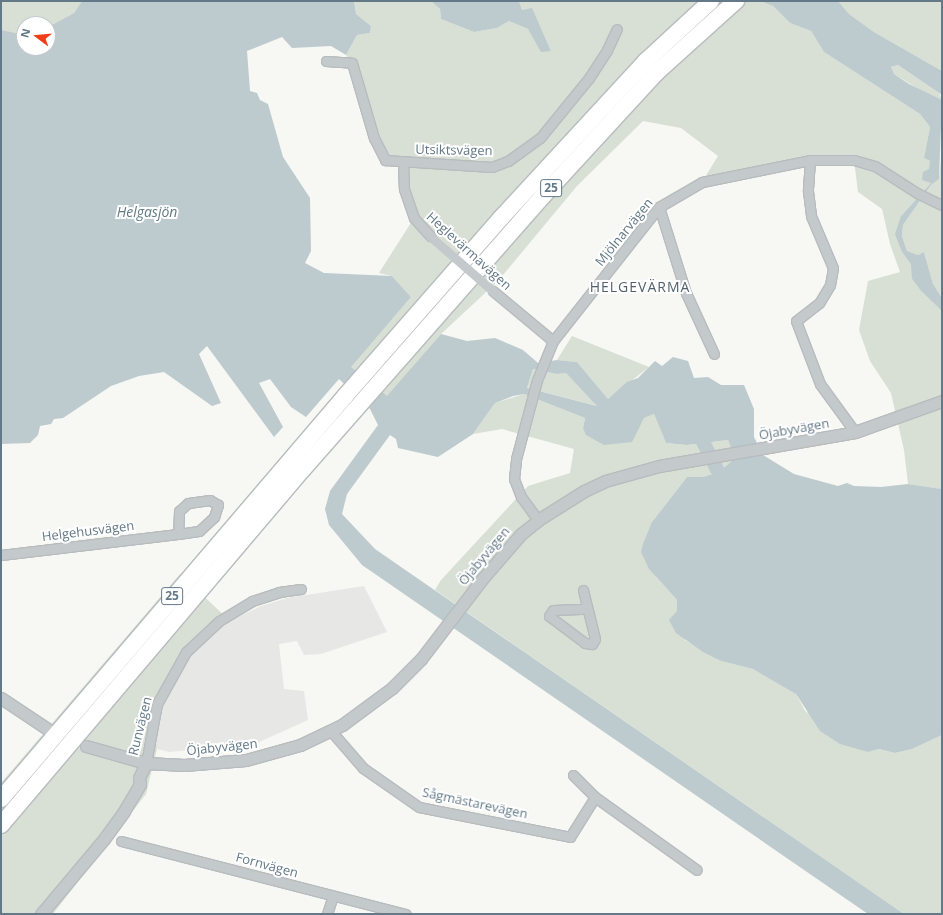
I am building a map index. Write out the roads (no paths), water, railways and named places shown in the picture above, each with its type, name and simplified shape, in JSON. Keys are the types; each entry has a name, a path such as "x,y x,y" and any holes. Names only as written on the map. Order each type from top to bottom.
{"highway":[{"name":"25","path":"1,799 367,370 596,113 705,1"},
{"path":"681,27 711,1"},
{"name":"25","path":"1,825 359,405 609,124 656,73 734,3"}],"street":[{"name":"Utsiktsvägen","path":"403,162 492,166 508,161 540,138 572,96 589,78 608,50 617,29"},
{"path":"326,60 352,63 374,138 385,160 403,162"},
{"path":"810,160 808,191 811,216 833,268 830,285 820,303 796,321 820,384 855,432"},
{"name":"Mjölnarvägen","path":"538,520 521,497 514,479 516,459 539,373 553,341 659,207 702,182 810,160 854,160 875,166 917,193 942,205"},
{"name":"Heglevärmavägen","path":"403,162 404,189 414,218 431,237 553,341"},
{"path":"659,207 686,293 714,354"},
{"name":"Öjabyvägen","path":"86,746 146,763 184,765 246,760 284,751 331,731 365,710 392,688 416,664 504,552 538,520 605,481 659,466 855,432 942,402"},
{"name":"Helgehusvägen","path":"1,555 178,534 200,531 214,517 218,505 210,500 188,503 179,511 178,534"},
{"name":"Runvägen","path":"41,914 104,839 124,811 140,784 139,778 146,763 157,704 186,652 220,621 252,601 279,592 302,589"},
{"path":"583,590 595,639 592,644 585,643 549,616 553,610 587,609"},
{"path":"1,698 49,730"},
{"name":"Sågmästarevägen","path":"331,731 363,768 419,807 570,837 595,797"},
{"path":"573,775 595,797 697,870"},
{"name":"Fornvägen","path":"121,841 406,914"},
{"path":"327,914 333,896"}],"water":[{"name":"Helgasjön","path":"82,1 354,1 356,14 371,26 370,33 357,35 346,55 331,46 292,48 282,37 247,51 250,91 257,93 260,100 268,104 283,157 310,198 311,251 305,263 324,273 392,276 411,297 351,367 387,396 441,334 467,341 495,338 523,350 538,363 557,360 577,362 608,399 627,382 638,378 655,361 662,366 673,357 688,361 694,378 708,377 721,385 744,385 754,409 754,437 763,455 794,474 838,486 847,483 854,486 881,487 908,484 942,489 942,735 912,749 895,753 879,749 868,752 840,744 820,731 796,694 753,669 721,661 703,652 676,633 669,620 677,611 677,600 649,569 641,552 643,544 652,522 687,477 703,477 719,472 735,458 728,440 687,445 666,443 654,414 644,418 632,442 604,445 586,435 583,428 585,418 524,394 513,396 495,403 473,434 438,457 398,448 396,439 390,435 347,494 342,514 375,549 904,914 868,914 362,565 329,525 325,509 330,491 378,425 370,409 339,379 306,417 291,407 270,379 259,383 283,427 274,437 207,346 199,354 221,403 212,406 164,372 139,376 111,386 63,418 54,419 51,424 40,426 38,435 30,443 1,444 1,30 16,33 16,56 56,56 56,23 74,13","holes":["533,369 557,374 566,373 597,406 527,388"]},
{"path":"431,1 519,1 522,10 532,8 551,51 541,52 528,29 509,21 497,28 474,32 441,19 440,9"},
{"path":"760,1 838,1 849,14 874,32 942,71 942,95 898,65 891,67 894,74 909,84 942,100 939,179 931,185 903,225 902,236 907,251 918,255 924,252 933,284 942,298 942,311 921,291 912,279 911,264 902,252 895,234 901,216 931,183 922,180 923,172 929,169 930,161 924,158 930,127 920,114 824,52 811,31 790,23 773,6"}],"waterway":[{"path":"695,426 727,489"}],"district":[{"name":"HELGEVÄRMA","path":"640,287"}]}
